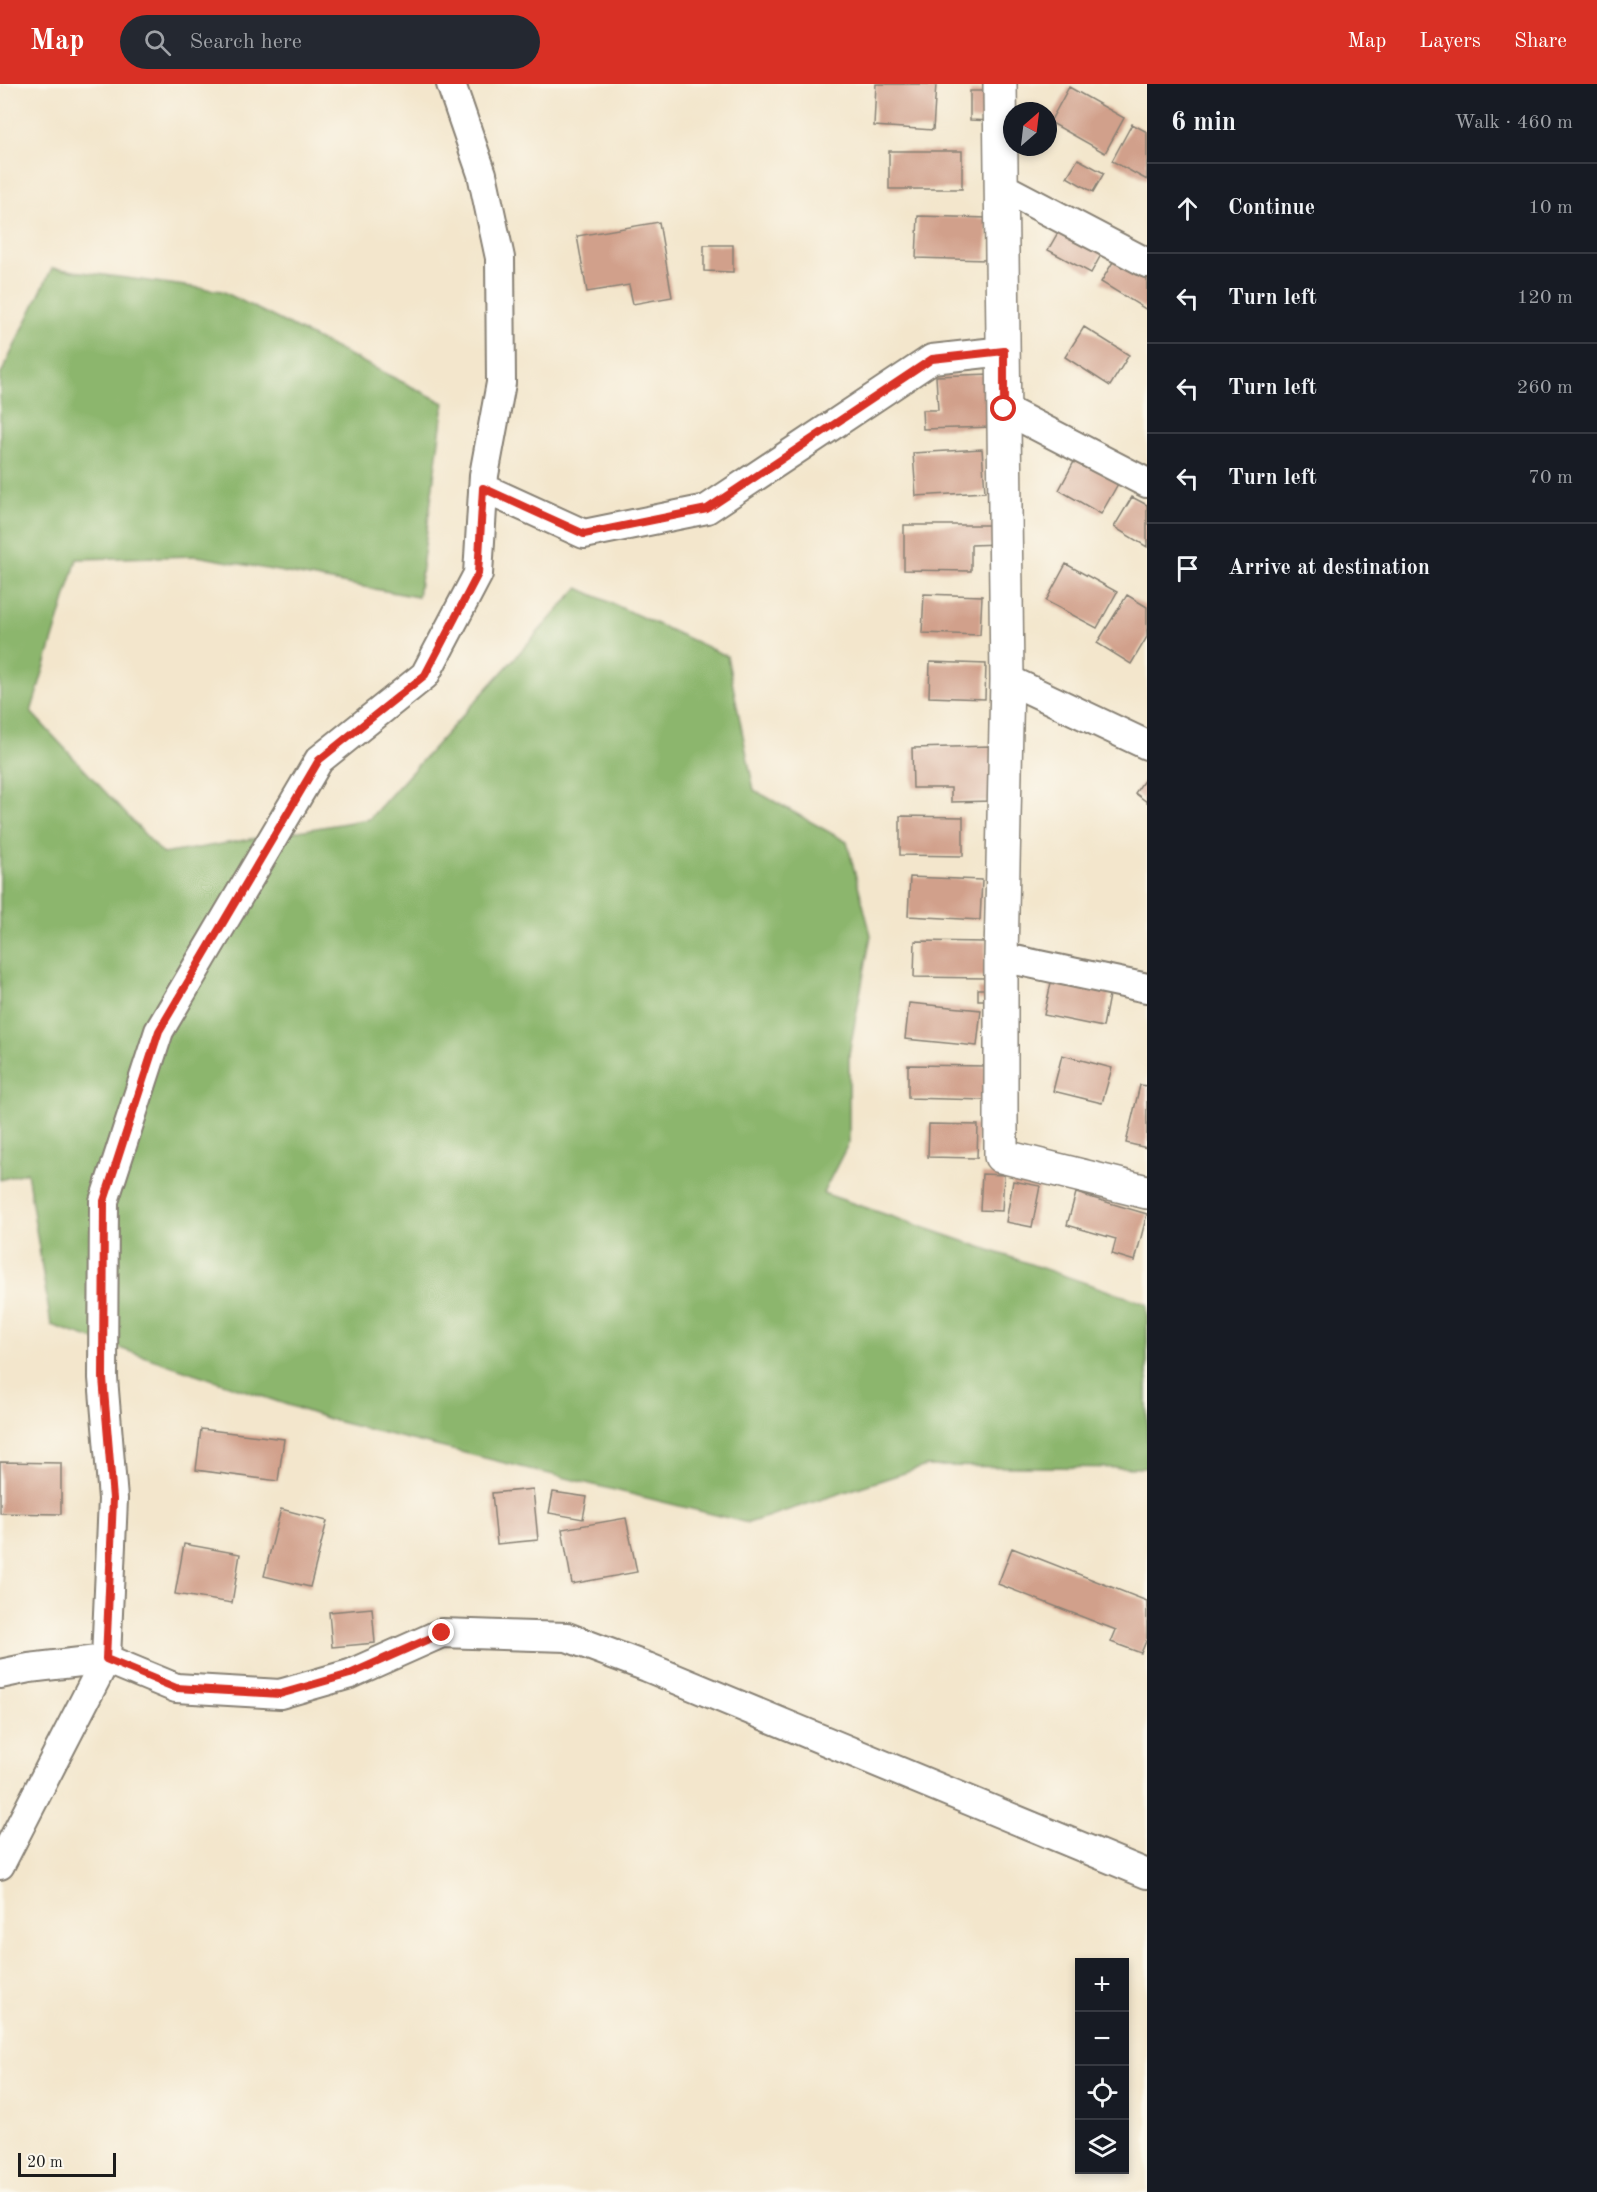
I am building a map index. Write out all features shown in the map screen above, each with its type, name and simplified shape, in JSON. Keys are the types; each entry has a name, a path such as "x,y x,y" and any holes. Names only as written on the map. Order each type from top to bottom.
{"street":[{"path":"0,1865 106,1659 113,1499 103,1378 104,1201 159,1031 319,760 425,675 478,574 483,488 501,383 500,258 482,174 451,84"},
{"path":"1000,84 1008,679 1001,957 1001,1156 1147,1192"},
{"path":"1002,187 1147,262"},
{"path":"483,488 584,534 707,509 932,359 1004,351"},
{"path":"1004,409 1147,483"},
{"path":"1008,679 1147,746"},
{"path":"1001,957 1147,988"},
{"path":"0,1674 28,1668 106,1659 176,1688 280,1694 350,1674 442,1633 567,1637 647,1667 1147,1874"}],"green space":[{"path":"52,268 222,291 444,403 418,597 197,556 77,559 31,712 163,854 369,819 578,588 727,656 754,790 847,842 871,935 849,1054 849,1142 823,1193 1147,1304 1147,1468 926,1466 748,1523 335,1421 51,1325 27,1172 0,1180 0,376"}],"building":[{"path":"876,84 936,84 933,130 874,126"},
{"path":"1069,87 1124,118 1105,153 1057,126 1057,109"},
{"path":"970,91 995,91 995,121 970,120"},
{"path":"1132,124 1147,132 1147,180 1112,161"},
{"path":"889,151 962,151 962,189 889,189"},
{"path":"1078,159 1104,173 1093,192 1067,177"},
{"path":"918,216 988,218 986,260 916,258"},
{"path":"659,222 672,297 633,304 629,285 587,292 577,236"},
{"path":"1060,229 1102,253 1091,273 1048,250"},
{"path":"704,245 733,245 733,272 704,271"},
{"path":"1117,255 1147,273 1147,310 1101,282"},
{"path":"1084,327 1129,355 1110,386 1065,357"},
{"path":"990,374 993,427 923,429 922,410 938,410 936,376"},
{"path":"982,449 985,492 916,496 913,453"},
{"path":"1076,458 1119,482 1101,514 1059,490"},
{"path":"1132,497 1147,505 1147,547 1114,527"},
{"path":"904,525 998,525 999,544 971,545 971,571 904,570"},
{"path":"1066,564 1117,592 1097,628 1046,601"},
{"path":"924,594 982,596 980,635 922,633"},
{"path":"1127,595 1147,607 1147,637 1131,664 1097,643"},
{"path":"930,662 986,664 985,699 929,697"},
{"path":"992,746 993,801 951,802 951,788 913,788 912,748"},
{"path":"1147,776 1147,802 1135,793"},
{"path":"900,816 963,817 963,856 900,855"},
{"path":"910,877 982,880 980,920 908,916"},
{"path":"915,941 986,942 985,978 914,977"},
{"path":"1052,978 1110,990 1103,1027 1044,1015"},
{"path":"978,989 995,989 996,1000 978,1000"},
{"path":"909,1003 981,1010 977,1046 905,1039"},
{"path":"1062,1055 1112,1068 1102,1103 1053,1091"},
{"path":"908,1065 986,1066 985,1100 908,1098"},
{"path":"1140,1085 1147,1086 1147,1148 1126,1143"},
{"path":"929,1124 978,1125 977,1158 928,1157"},
{"path":"982,1174 1004,1175 1002,1211 980,1210"},
{"path":"1013,1181 1040,1186 1032,1227 1006,1222"},
{"path":"1076,1193 1147,1214 1135,1261 1112,1254 1116,1239 1067,1225"},
{"path":"201,1429 284,1439 278,1481 196,1470"},
{"path":"0,1462 61,1463 61,1514 0,1513"},
{"path":"533,1489 538,1540 497,1544 492,1493"},
{"path":"553,1492 587,1497 583,1519 549,1513"},
{"path":"281,1509 327,1521 310,1587 264,1576"},
{"path":"626,1518 637,1572 572,1584 562,1529"},
{"path":"184,1544 240,1554 232,1603 175,1594"},
{"path":"1012,1548 1147,1601 1147,1639 1141,1653 1111,1642 1116,1630 998,1584"},
{"path":"372,1608 375,1643 332,1647 329,1612"}],"route":[{"path":"442,1633 350,1674 280,1694 176,1688 106,1659 113,1499 103,1378 104,1201 159,1031 319,760 425,675 478,574 483,488 584,534 707,509 932,359 1004,351 1004,409"}]}
